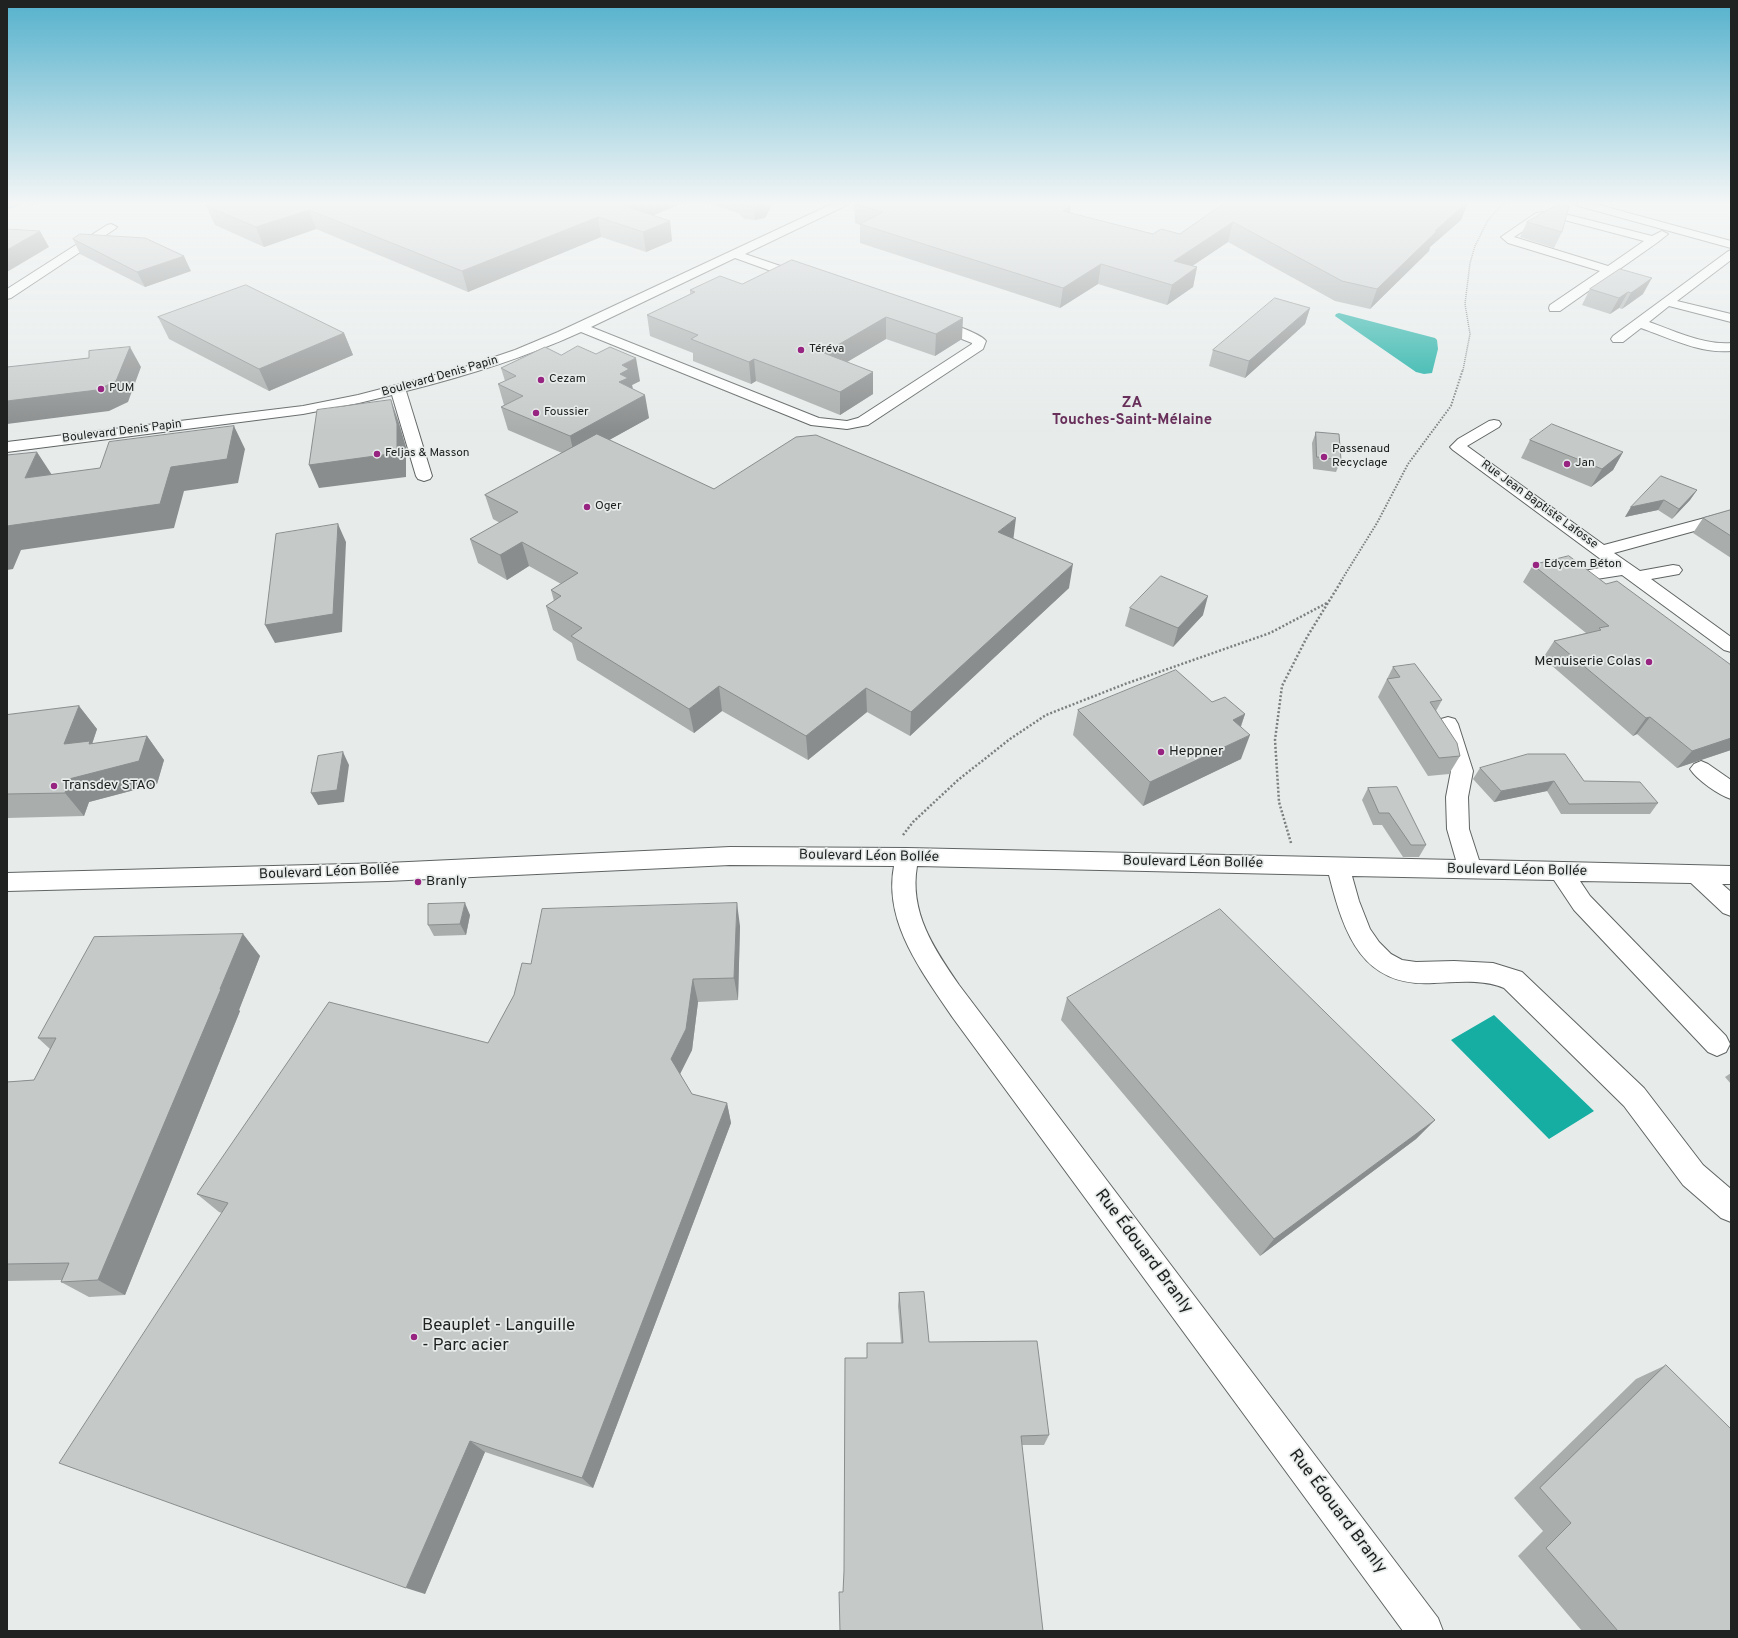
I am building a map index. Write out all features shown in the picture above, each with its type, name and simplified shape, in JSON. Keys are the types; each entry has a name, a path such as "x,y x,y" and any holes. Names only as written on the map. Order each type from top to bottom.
{"street":[{"path":"7,295 31,279"},
{"name":"Boulevard Denis Papin","path":"7,447 303,410 398,390 482,366 520,353 580,327 680,279"},
{"path":"807,279 814,282"},
{"path":"1555,308 1596,279"},
{"path":"1618,339 1667,302 1692,279"},
{"path":"1667,302 1731,318"},
{"path":"580,327 816,422 847,425 863,422 978,346 979,341 970,336 918,318"},
{"path":"1639,323 1699,343 1716,347 1731,347"},
{"path":"398,390 424,476"},
{"name":"Rue Jean Baptiste Lafosse","path":"1494,424 1463,442 1458,447 1731,646"},
{"path":"1601,551 1731,516"},
{"path":"1590,575 1674,570"},
{"path":"1448,724 1462,771 1457,797 1458,830 1470,870"},
{"path":"1702,770 1731,791"},
{"name":"Boulevard Léon Bollée","path":"7,882 387,872 730,856 895,857 1731,875"},
{"name":"Rue Édouard Branly","path":"895,857 903,870 905,909 920,948 967,1016 1425,1631"},
{"path":"1338,866 1348,904 1359,933 1375,957 1395,968 1417,973 1487,972 1502,974 1512,980 1634,1097 1693,1175 1731,1208"},
{"path":"1561,872 1582,902 1717,1044"},
{"path":"1697,875 1731,906"}],"path":[{"path":"1298,866 1279,802 1275,740 1282,686 1307,636 1377,523 1408,464 1450,406 1466,360 1470,334 1465,304 1467,279"},
{"path":"895,857 913,822 958,780 1010,739 1046,715 1132,681 1270,633 1328,603"}],"water":[{"path":"1339,313 1435,338 1437,340 1438,349 1432,373 1424,374 1416,372 1335,316"},
{"path":"1494,1015 1594,1111 1549,1139 1451,1040"}],"building":[{"name":"Téréva","path":"713,279 729,279 742,284 752,279 849,279 963,318 936,334 886,317 824,353 873,372 840,392 754,359 749,362 691,339 698,335 647,315 695,292 690,290"},
{"path":"1036,279 1077,279 1063,288"},
{"path":"1153,279 1180,279 1172,285"},
{"path":"1339,279 1387,279 1377,289"},
{"path":"1604,279 1650,279 1631,293 1628,292 1619,298 1590,289"},
{"path":"246,285 344,333 259,369 158,317"},
{"path":"1275,298 1310,308 1249,361 1213,350"},
{"path":"578,346 596,354 610,347 636,358 622,365 629,369 620,374 628,378 619,382 645,395 570,436 501,407 523,396 498,384 516,376 501,368 545,347 561,355"},
{"path":"130,347 116,381 97,390 7,401 7,367 89,358 89,351"},
{"path":"391,400 397,424 397,453 309,465 317,410"},
{"path":"1552,424 1623,452 1602,469 1530,440"},
{"path":"234,426 227,459 171,467 160,504 7,526 7,455 37,452 25,478 100,468 109,442"},
{"path":"1316,432 1339,434 1341,460 1317,457"},
{"path":"597,434 714,489 796,437 816,435 1016,518 998,532 1073,564 911,712 866,688 806,736 719,686 689,709 571,636 582,628 546,606 561,596 551,590 578,573 522,542 500,555 470,539 518,512 485,495"},
{"path":"1661,476 1697,490 1679,509 1664,500 1631,507"},
{"path":"1731,510 1731,536 1703,518"},
{"path":"338,524 333,614 265,625 276,534"},
{"path":"1569,556 1606,584 1617,581 1731,665 1731,738 1692,751 1650,717 1646,718 1554,641 1601,630 1599,628 1609,626 1533,565"},
{"path":"1161,576 1208,596 1178,628 1130,608"},
{"path":"1415,664 1442,700 1430,702 1457,743 1460,756 1439,758 1387,679 1400,677 1393,667"},
{"name":"Heppner","path":"1176,670 1212,702 1225,697 1245,714 1233,720 1250,735 1150,782 1078,710"},
{"path":"79,706 64,744 90,741 89,744 147,736 139,761 69,779 65,793 7,794 7,715"},
{"path":"343,752 337,790 311,793 318,756"},
{"path":"1528,754 1565,754 1584,781 1640,782 1658,803 1569,804 1554,781 1501,791 1480,768"},
{"path":"1397,787 1426,845 1411,845 1389,813 1379,813 1368,788"},
{"path":"465,903 460,924 428,925 428,904"},
{"name":"Beauplet - Languille - Parc acier","path":"737,903 734,978 693,979 686,1029 671,1059 692,1094 727,1103 582,1478 470,1441 406,1588 59,1463 228,1203 197,1194 329,1002 488,1043 514,995 522,963 531,964 542,909"},
{"path":"1220,909 1435,1120 1274,1239 1067,998"},
{"path":"243,934 98,1280 61,1282 69,1263 7,1264 7,1082 34,1080 56,1038 38,1038 94,937"},
{"path":"924,1292 929,1342 1037,1341 1049,1435 1021,1436 1043,1631 840,1631 839,1592 843,1592 844,1571 845,1358 867,1358 867,1343 903,1343 899,1293"},
{"path":"1666,1365 1731,1429 1731,1631 1618,1631 1546,1548 1571,1523 1540,1488"}],"place":[{"name":"Téréva","path":"801,350"},
{"name":"Cezam","path":"541,380"},
{"name":"PUM","path":"101,389"},
{"name":"Foussier","path":"536,413"},
{"name":"Feljas & Masson","path":"377,454"},
{"name":"Passenaud Recyclage","path":"1324,457"},
{"name":"Jan","path":"1567,464"},
{"name":"Oger","path":"587,507"},
{"name":"Edycem Béton","path":"1536,565"},
{"name":"Menuiserie Colas","path":"1649,662"},
{"name":"Heppner","path":"1161,752"},
{"name":"Transdev STAO","path":"54,786"},
{"name":"Branly","path":"418,882"},
{"name":"Beauplet - Languille - Parc acier","path":"414,1337"}],"district":[{"name":"ZA Touches-Saint-Mélaine","path":"1132,412"}]}
